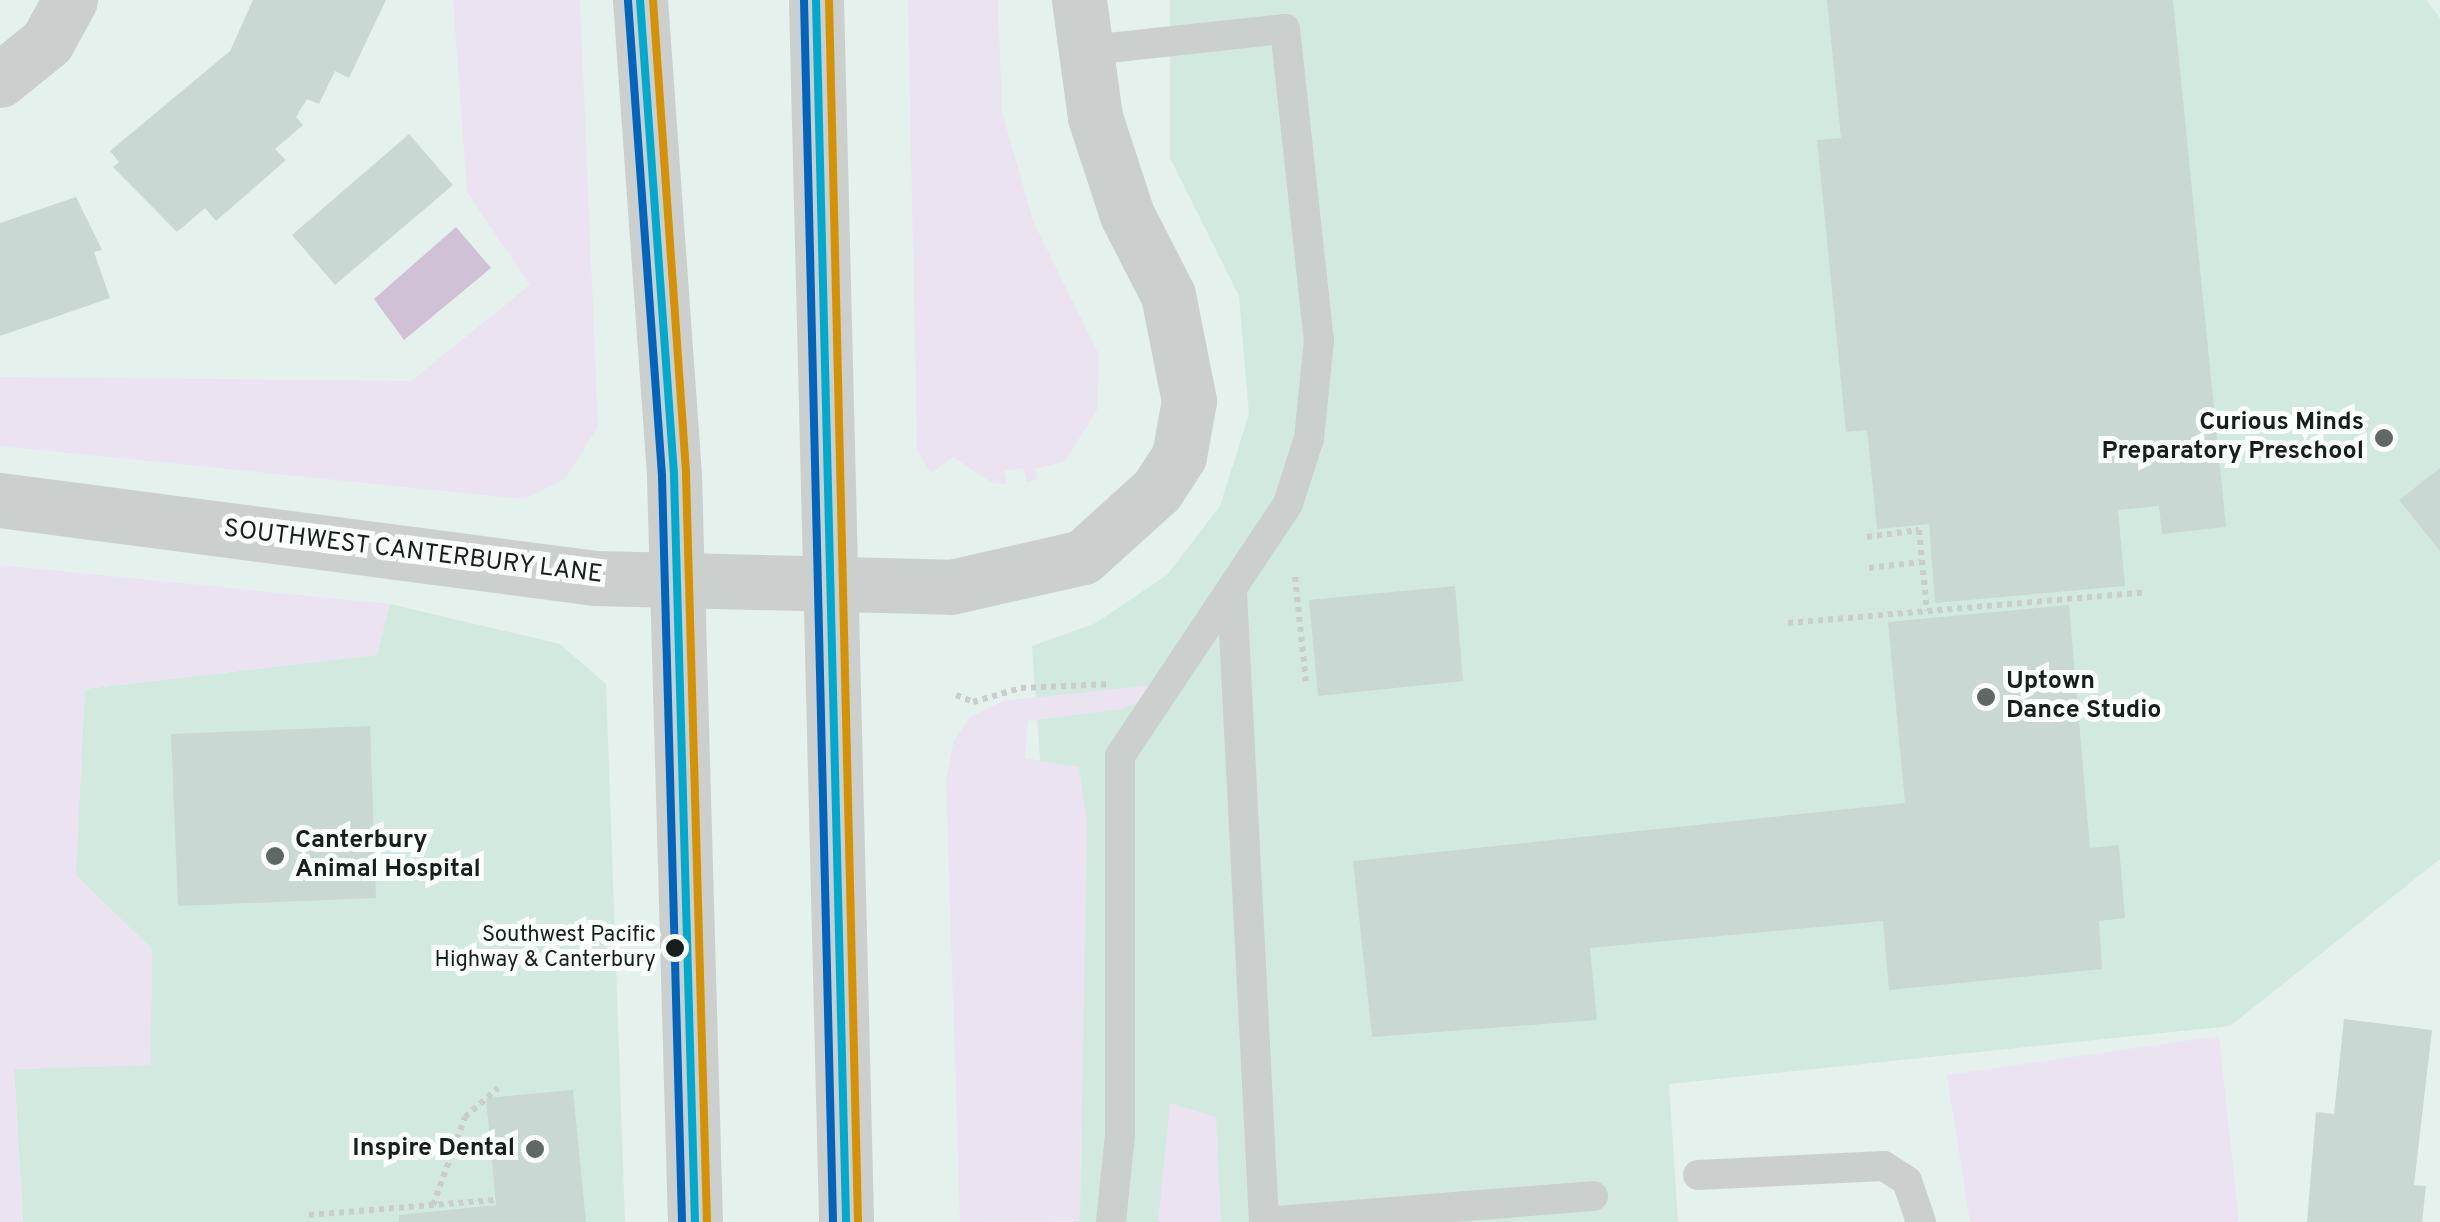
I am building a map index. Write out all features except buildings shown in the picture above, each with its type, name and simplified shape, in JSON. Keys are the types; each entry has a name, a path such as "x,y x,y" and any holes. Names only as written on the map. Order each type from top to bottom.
{"main road":[{"path":"0,80 46,42 70,0"},
{"path":"640,0 674,580 695,1222"},
{"path":"816,0 846,1222"},
{"name":"SOUTHWEST CANTERBURY LANE","path":"0,500 419,558 674,580 952,586 1082,558 1116,534 1179,456 1189,401 1181,343 1168,295 1128,215 1080,25"}],"lane":[{"path":"1080,25 1285,29 1319,340 1309,438 1288,504 1232,592 1177,660 1120,756 1120,1136 1111,1222"},
{"path":"1232,592 1264,1222 1592,1196"},
{"path":"1698,1174 1884,1166 1907,1180 1921,1222"}],"path":[{"path":"1867,536 1919,530 1927,611"},
{"path":"1870,568 1922,562"},
{"path":"1294,566 1306,681"},
{"path":"1788,623 2146,592"},
{"path":"1300,624 1311,623"},
{"path":"956,694 973,702 1021,688 1127,682 1177,660"},
{"path":"433,1205 465,1117 498,1088"},
{"path":"310,1215 496,1200"}],"shaded area":[{"path":"453,0 580,0 598,427 565,479 525,499 0,446 0,377 411,381 530,285 467,192"},
{"path":"908,0 998,0 1002,112 1033,221 1099,355 1097,410 1065,461 1035,469 1038,479 1027,482 1024,468 1004,471 1007,484 992,483 953,457 931,473 917,450"},
{"path":"1170,0 2426,0 2440,18 2440,859 2230,1026 1669,1084 1678,1222 1073,1222 1032,646 1096,623 1167,575 1220,506 1249,414 1239,296 1170,158"},
{"path":"456,227 491,268 404,340 374,299"},
{"path":"0,565 390,604 377,655 85,689 76,875 152,949 151,1065 14,1069 23,1222 0,1222"},
{"path":"390,604 560,644 606,684 625,1222 23,1222 14,1069 150,1065 152,949 75,876 85,689 376,655"},
{"path":"1154,685 1148,697 1123,709 1028,721 1025,758 1079,767 1087,822 1080,1221 960,1222 946,780 954,741 970,717 1003,701"},
{"path":"2219,1036 2239,1222 1970,1222 1947,1075"},
{"path":"1170,1103 1216,1117 1221,1222 1158,1222"}],"transit line":[{"path":"640,0 674,476 695,1222"},
{"path":"653,0 686,476 707,1222"},
{"path":"804,0 833,1222"},
{"path":"816,0 846,1222"},
{"path":"829,0 858,1222"},
{"path":"628,1 662,477 682,1222"}],"place":[{"name":"Curious Minds Preparatory Preschool","path":"2384,438"},
{"name":"Uptown Dance Studio","path":"1986,697"},
{"name":"Canterbury Animal Hospital","path":"275,856"},
{"name":"Southwest Pacific Highway & Canterbury","path":"675,948"},
{"name":"Inspire Dental","path":"535,1149"}]}
